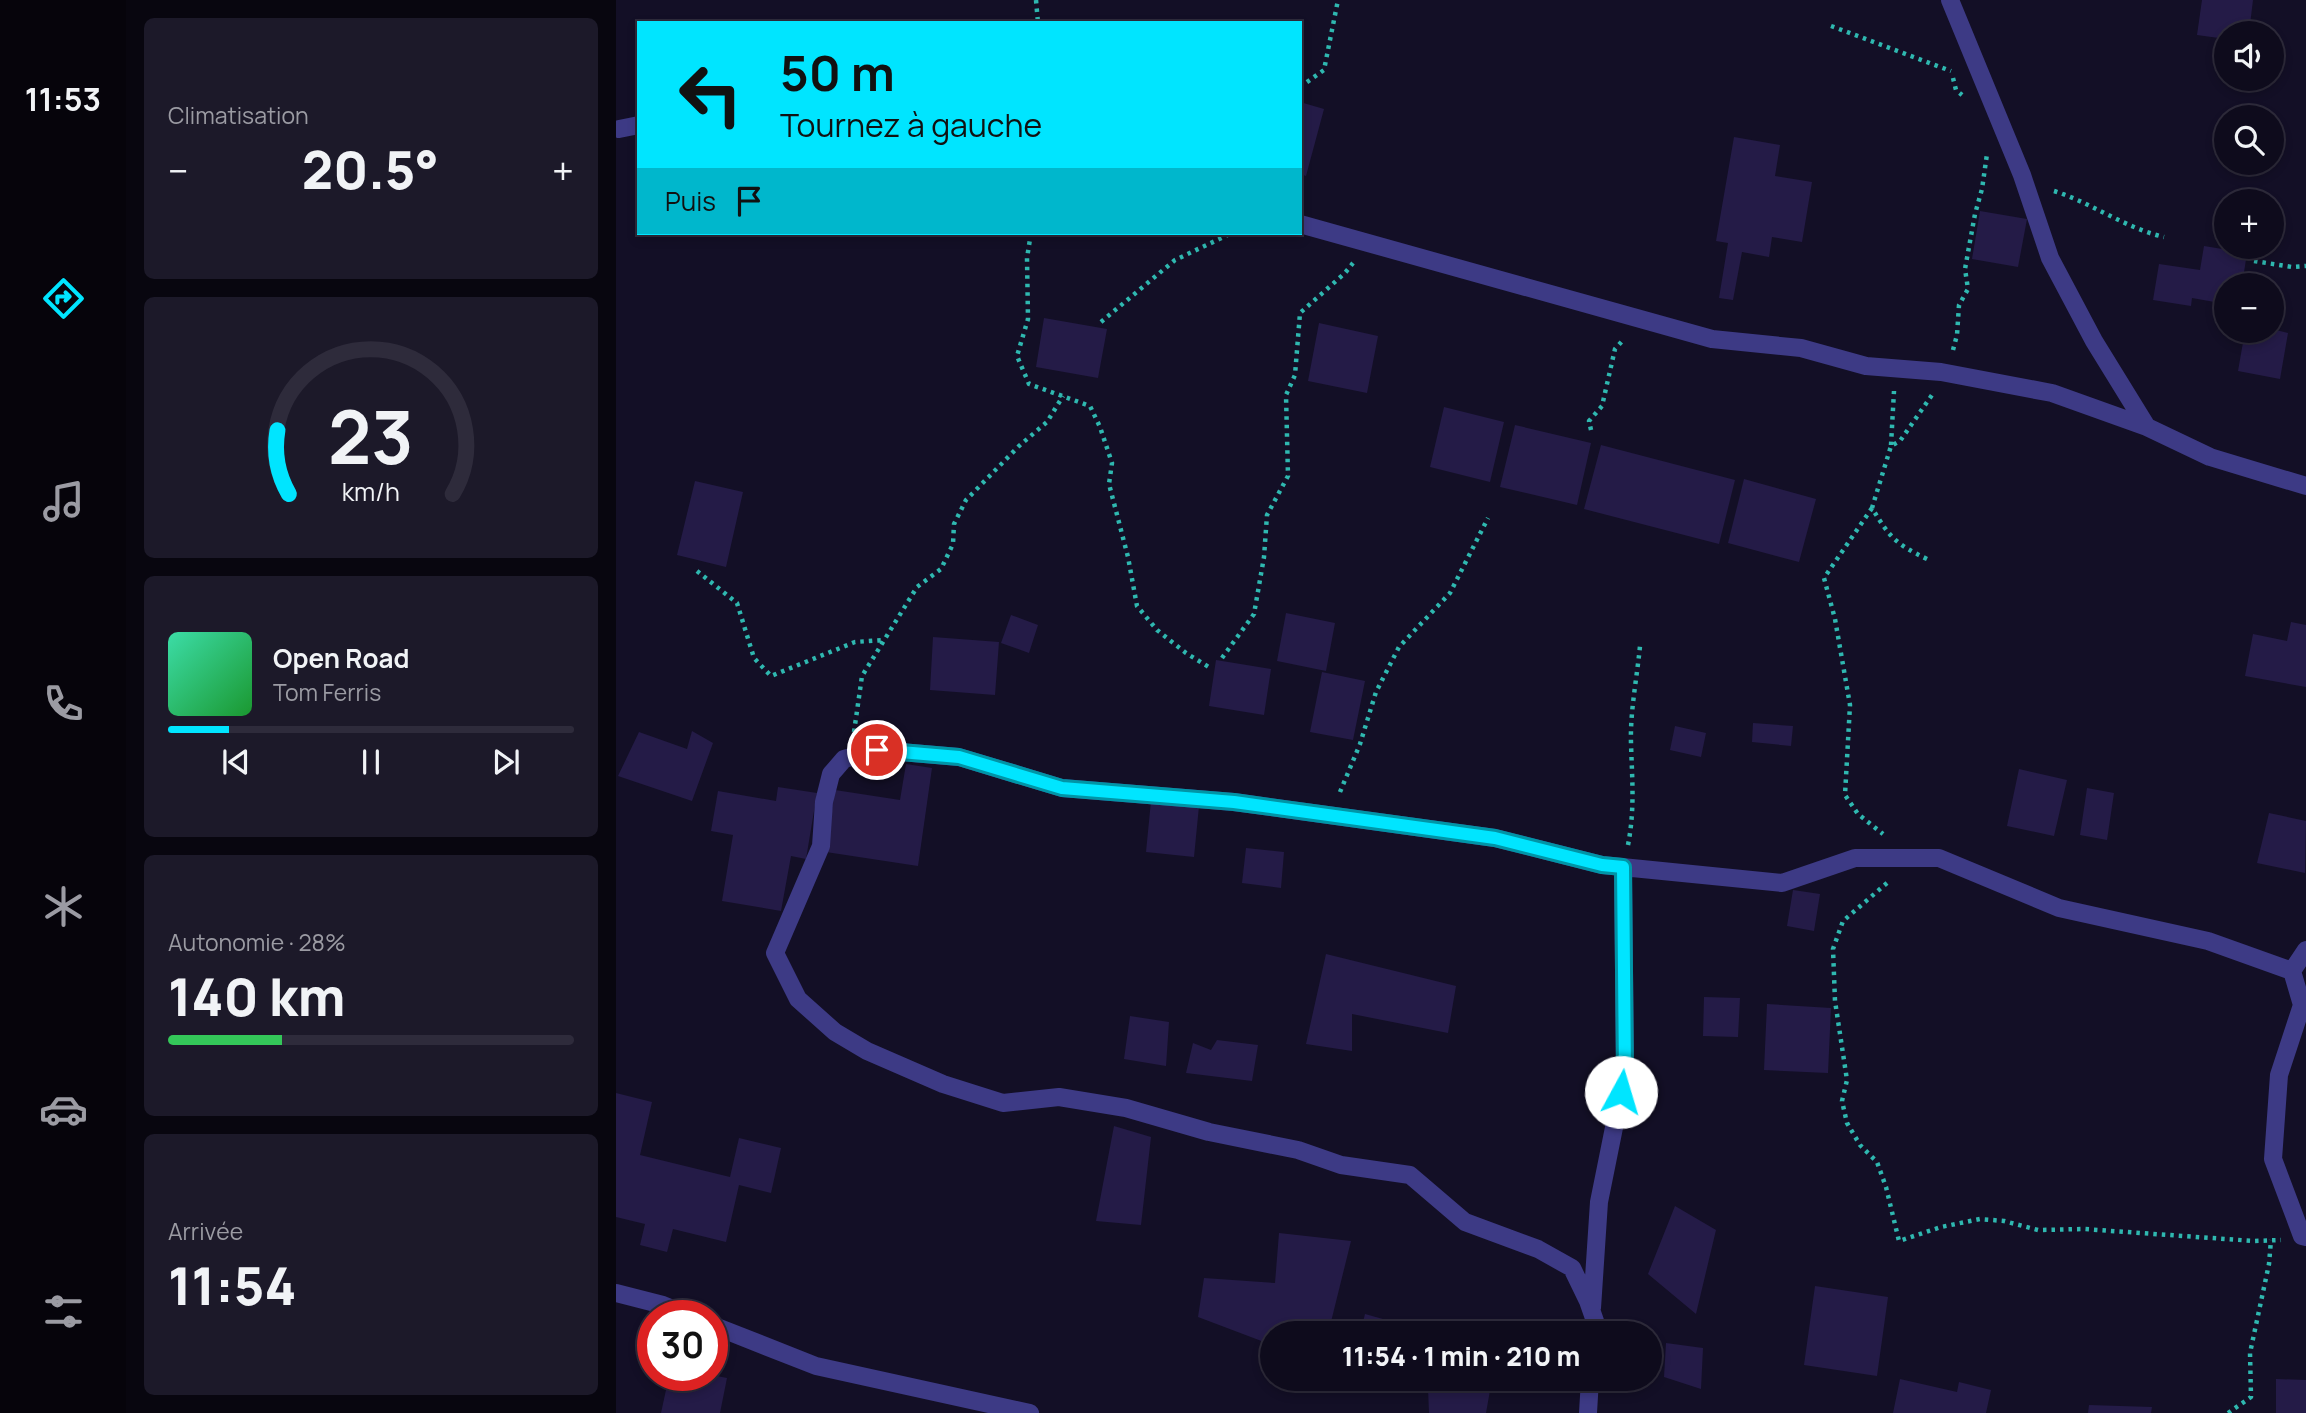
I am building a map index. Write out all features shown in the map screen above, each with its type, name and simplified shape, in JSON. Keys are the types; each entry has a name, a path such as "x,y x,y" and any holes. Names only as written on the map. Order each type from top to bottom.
{"street":[{"path":"1950,0 2005,134 2050,258 2094,341 2147,426"},
{"path":"619,128 637,125"},
{"path":"1302,225 1712,339 1801,348 1866,366 1948,373 2052,393 2147,426 2210,457 2306,486"},
{"path":"1595,1321 1572,1268 1538,1249 1465,1222 1410,1175 1341,1165 1298,1150 1209,1132 1126,1108 1059,1097 1003,1103 943,1084 867,1051 835,1032 798,999 775,953 821,846 824,802 831,774 844,759 877,750 959,757 1062,788 1234,802 1495,838 1602,865 1782,883 1854,858 1939,858 2059,908 2208,941 2292,971"},
{"path":"1591,1311 1599,1202 1625,1073 1623,867"},
{"path":"2292,971 2306,950"},
{"path":"2292,971 2302,1005 2278,1075 2273,1159 2304,1237"},
{"path":"616,1293 643,1300"},
{"path":"728,1331 816,1366 1030,1413"},
{"path":"1588,1413 1589,1391"}],"path":[{"path":"1036,0 1038,21"},
{"path":"1302,86 1324,71 1338,0"},
{"path":"1831,26 1951,71"},
{"path":"1891,446 1900,441 1948,373 1957,335 1959,305 1968,289 1965,269 1988,148 2005,134"},
{"path":"2025,186 2047,188 2074,197 2103,214 2149,234 2164,237"},
{"path":"1031,235 1027,258 1028,319 1017,356 1029,384 1090,406 1100,426 1112,463 1109,484 1128,557 1137,606 1157,630 1212,669"},
{"path":"1101,322 1175,260 1227,235"},
{"path":"1222,658 1254,614 1264,557 1267,515 1288,476 1286,395 1296,375 1300,313 1345,273 1367,242"},
{"path":"2255,261 2292,267 2306,266"},
{"path":"1591,430 1590,421 1602,406 1615,349 1628,336 1637,318"},
{"path":"1895,369 1891,446 1872,508 1824,578 1835,619 1850,705 1845,795 1858,814 1916,858 1843,921 1833,948 1835,1001 1847,1080 1842,1101 1844,1112 1860,1145 1877,1163 1886,1187 1899,1241 1941,1227 1980,1219 2004,1221 2038,1230 2084,1229 2254,1241 2304,1237"},
{"path":"850,757 862,676 917,587 941,569 953,544 954,524 966,500 1019,446 1047,422 1063,396"},
{"path":"1872,508 1889,536 1904,548 1927,559"},
{"path":"1330,815 1360,744 1376,692 1399,647 1450,593 1488,517"},
{"path":"697,571 708,577 737,603 754,657 771,676 855,642 884,640"},
{"path":"1623,867 1632,826 1634,783 1631,741 1640,646"},
{"path":"2228,1413 2251,1397 2250,1353 2265,1287 2272,1240"}],"building":[{"path":"2202,0 2253,0 2250,21 2214,21 2214,37 2197,35"},
{"path":"1302,103 1324,109 1306,176 1302,175"},
{"path":"1734,137 1780,145 1775,176 1812,182 1802,242 1772,237 1769,257 1742,252 1733,300 1719,298 1728,243 1716,241"},
{"path":"1980,211 2027,219 2018,267 1972,259"},
{"path":"2204,246 2214,248 2214,259 2246,259 2244,273 2214,273 2214,302 2192,298 2191,306 2153,300 2159,264 2200,270"},
{"path":"1044,318 1107,329 1098,378 1036,367"},
{"path":"1319,323 1378,336 1367,393 1308,381"},
{"path":"2284,332 2288,333 2280,379 2238,371 2243,343 2284,343"},
{"path":"1444,407 1504,422 1490,482 1430,467"},
{"path":"1515,425 1591,443 1577,505 1500,487"},
{"path":"1601,445 1735,480 1719,544 1584,509"},
{"path":"1744,479 1816,499 1799,562 1728,543"},
{"path":"695,481 743,492 726,567 677,555"},
{"path":"1286,613 1335,623 1326,671 1277,661"},
{"path":"1011,615 1038,625 1029,653 1001,643"},
{"path":"2291,622 2306,625 2306,687 2245,676 2253,634 2287,641"},
{"path":"933,637 999,642 995,695 930,690"},
{"path":"1216,660 1271,669 1264,715 1209,706"},
{"path":"1322,672 1365,681 1353,740 1310,732"},
{"path":"1753,723 1793,726 1791,746 1752,742"},
{"path":"1675,726 1706,733 1701,757 1670,750"},
{"path":"692,731 713,743 692,801 618,776 639,732 687,749"},
{"path":"906,764 932,768 918,866 826,852 835,790 900,800"},
{"path":"2019,769 2067,780 2054,836 2007,826"},
{"path":"778,787 817,793 806,859 791,856 781,911 722,901 733,835 711,831 718,791 776,801"},
{"path":"2087,788 2114,793 2107,840 2080,835"},
{"path":"1151,801 1199,806 1194,857 1146,852"},
{"path":"2269,813 2306,821 2305,873 2257,863"},
{"path":"1246,848 1284,852 1281,888 1242,883"},
{"path":"1793,890 1820,894 1814,931 1787,926"},
{"path":"1326,954 1456,986 1448,1033 1352,1014 1352,1051 1306,1044"},
{"path":"1704,997 1740,998 1738,1037 1703,1036"},
{"path":"1767,1004 1831,1008 1828,1073 1764,1070"},
{"path":"1130,1016 1169,1022 1166,1066 1124,1059"},
{"path":"1217,1040 1258,1045 1252,1081 1186,1073 1193,1043 1211,1050"},
{"path":"616,1093 652,1102 640,1155 730,1177 739,1138 781,1148 771,1193 739,1185 726,1242 673,1229 667,1252 640,1245 645,1224 616,1217"},
{"path":"1114,1126 1151,1137 1141,1225 1096,1221"},
{"path":"1675,1206 1716,1230 1696,1314 1648,1274"},
{"path":"1279,1233 1351,1241 1331,1321 1260,1321 1260,1340 1198,1317 1204,1278 1275,1283"},
{"path":"1815,1286 1888,1297 1877,1376 1804,1365"},
{"path":"1365,1314 1390,1321 1363,1321"},
{"path":"1666,1343 1703,1348 1701,1389 1664,1377"},
{"path":"1900,1379 1957,1392 1959,1382 1991,1390 1986,1413 1893,1413"},
{"path":"2276,1379 2306,1380 2306,1413 2276,1413"},
{"path":"666,1391 724,1391 720,1413 661,1413"},
{"path":"1428,1391 1490,1391 1486,1413 1429,1413"},
{"path":"2089,1405 2152,1407 2151,1413 2088,1413"}],"route":[{"path":"877,750 959,757 1062,788 1234,802 1495,838 1602,865 1623,867 1625,1073 1621,1092"}]}
